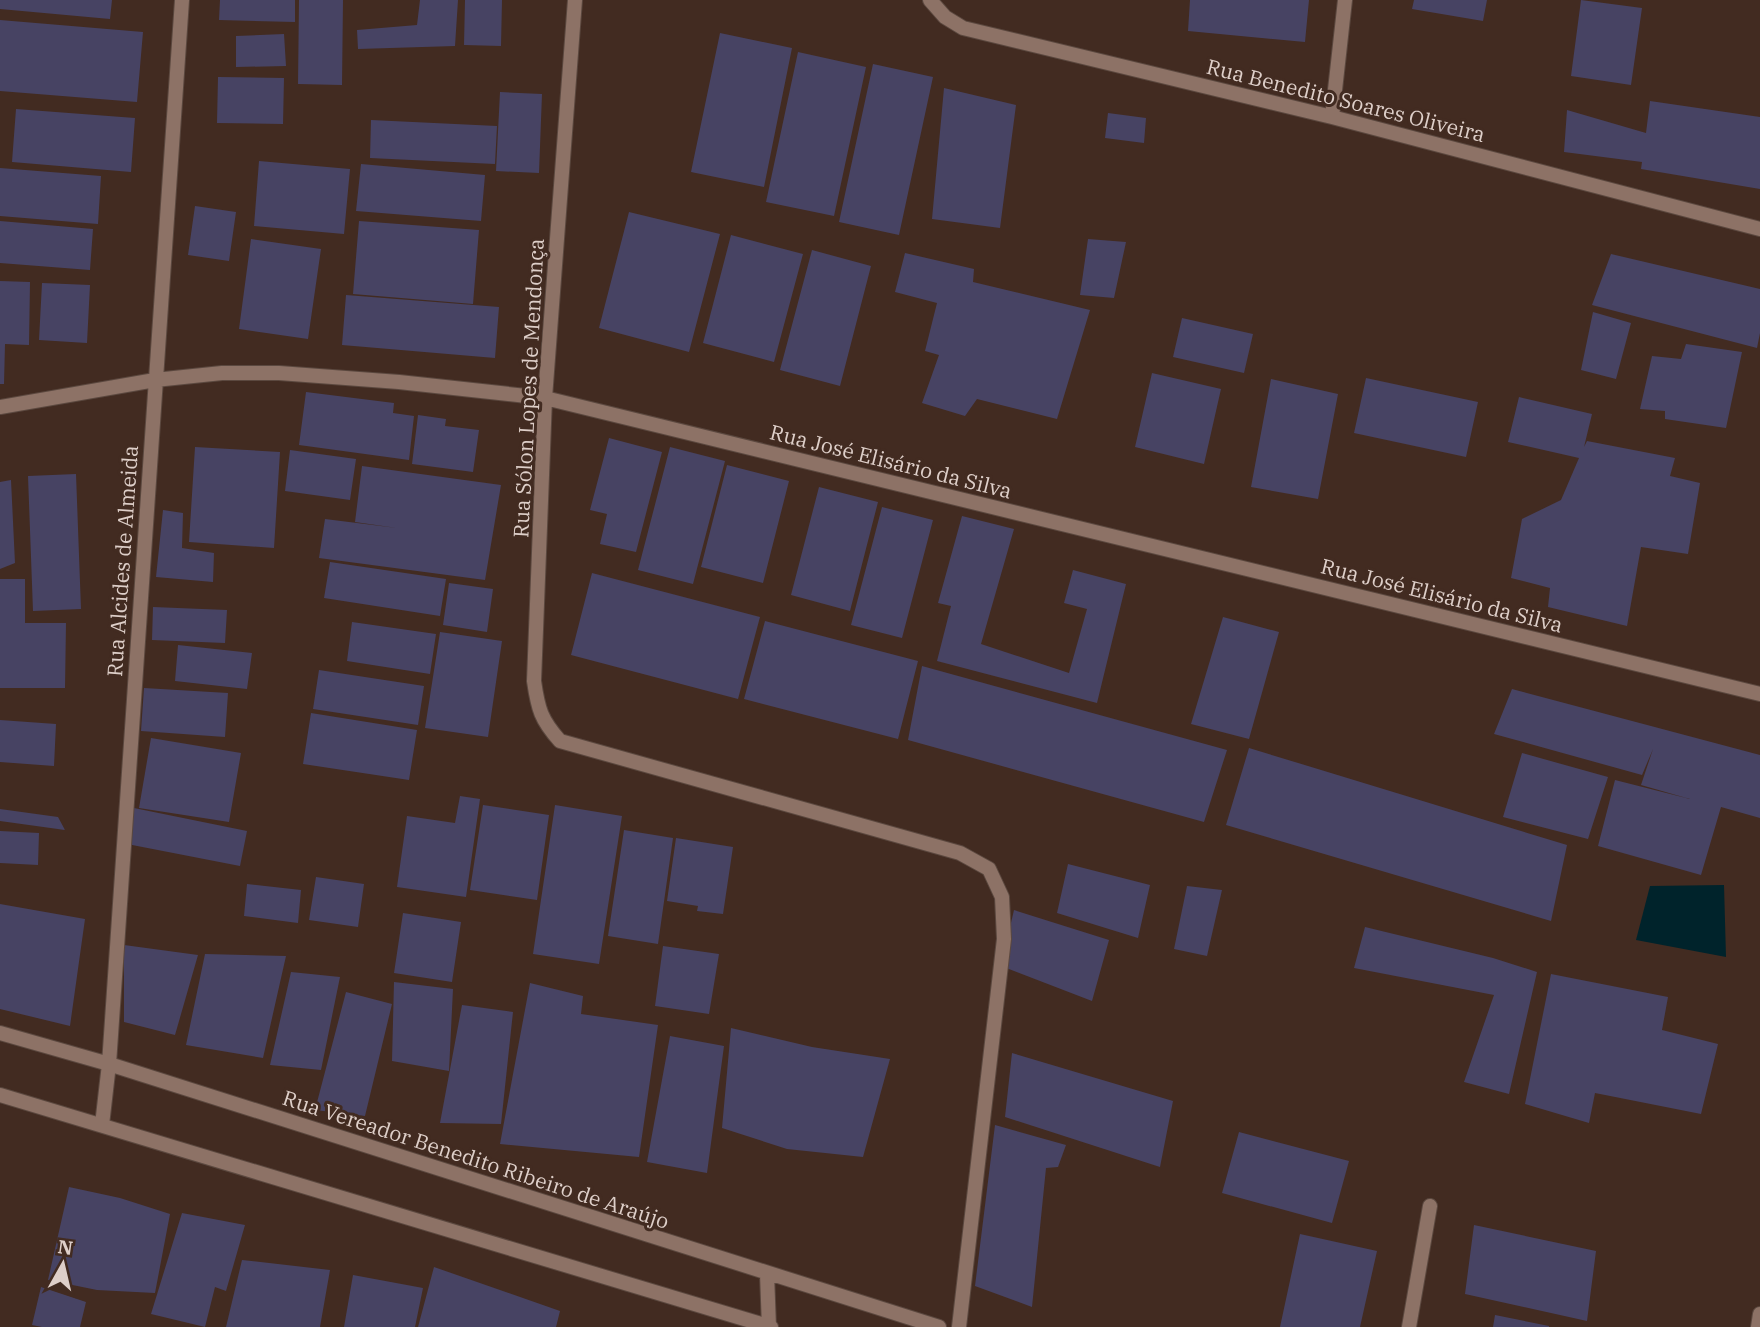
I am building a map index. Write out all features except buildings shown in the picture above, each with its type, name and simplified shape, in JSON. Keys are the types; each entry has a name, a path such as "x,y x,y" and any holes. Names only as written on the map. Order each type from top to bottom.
{"street":[{"name":"Rua Alcides de Almeida","path":"102,1125 110,1064 182,0"},
{"name":"Rua Sólon Lopes de Mendonça","path":"575,0 545,398 534,681 537,706 545,724 560,741 960,853 989,869 1002,897 1004,939 958,1327"},
{"name":"Rua Benedito Soares Oliveira","path":"930,0 945,18 963,28 1332,117 1760,229"},
{"path":"1332,117 1345,0"},
{"name":"Rua José Elisário da Silva","path":"0,407 155,380 222,373 279,373 399,382 545,398 1760,694"},
{"name":"Rua Vereador Benedito Ribeiro de Araújo","path":"0,1033 110,1064 940,1327"},
{"path":"0,1095 769,1327 767,1274"},
{"path":"1409,1327 1430,1206"},
{"path":"1758,1327 1760,1314"}],"water":[{"path":"1724,885 1726,957 1636,940 1650,886"}]}
